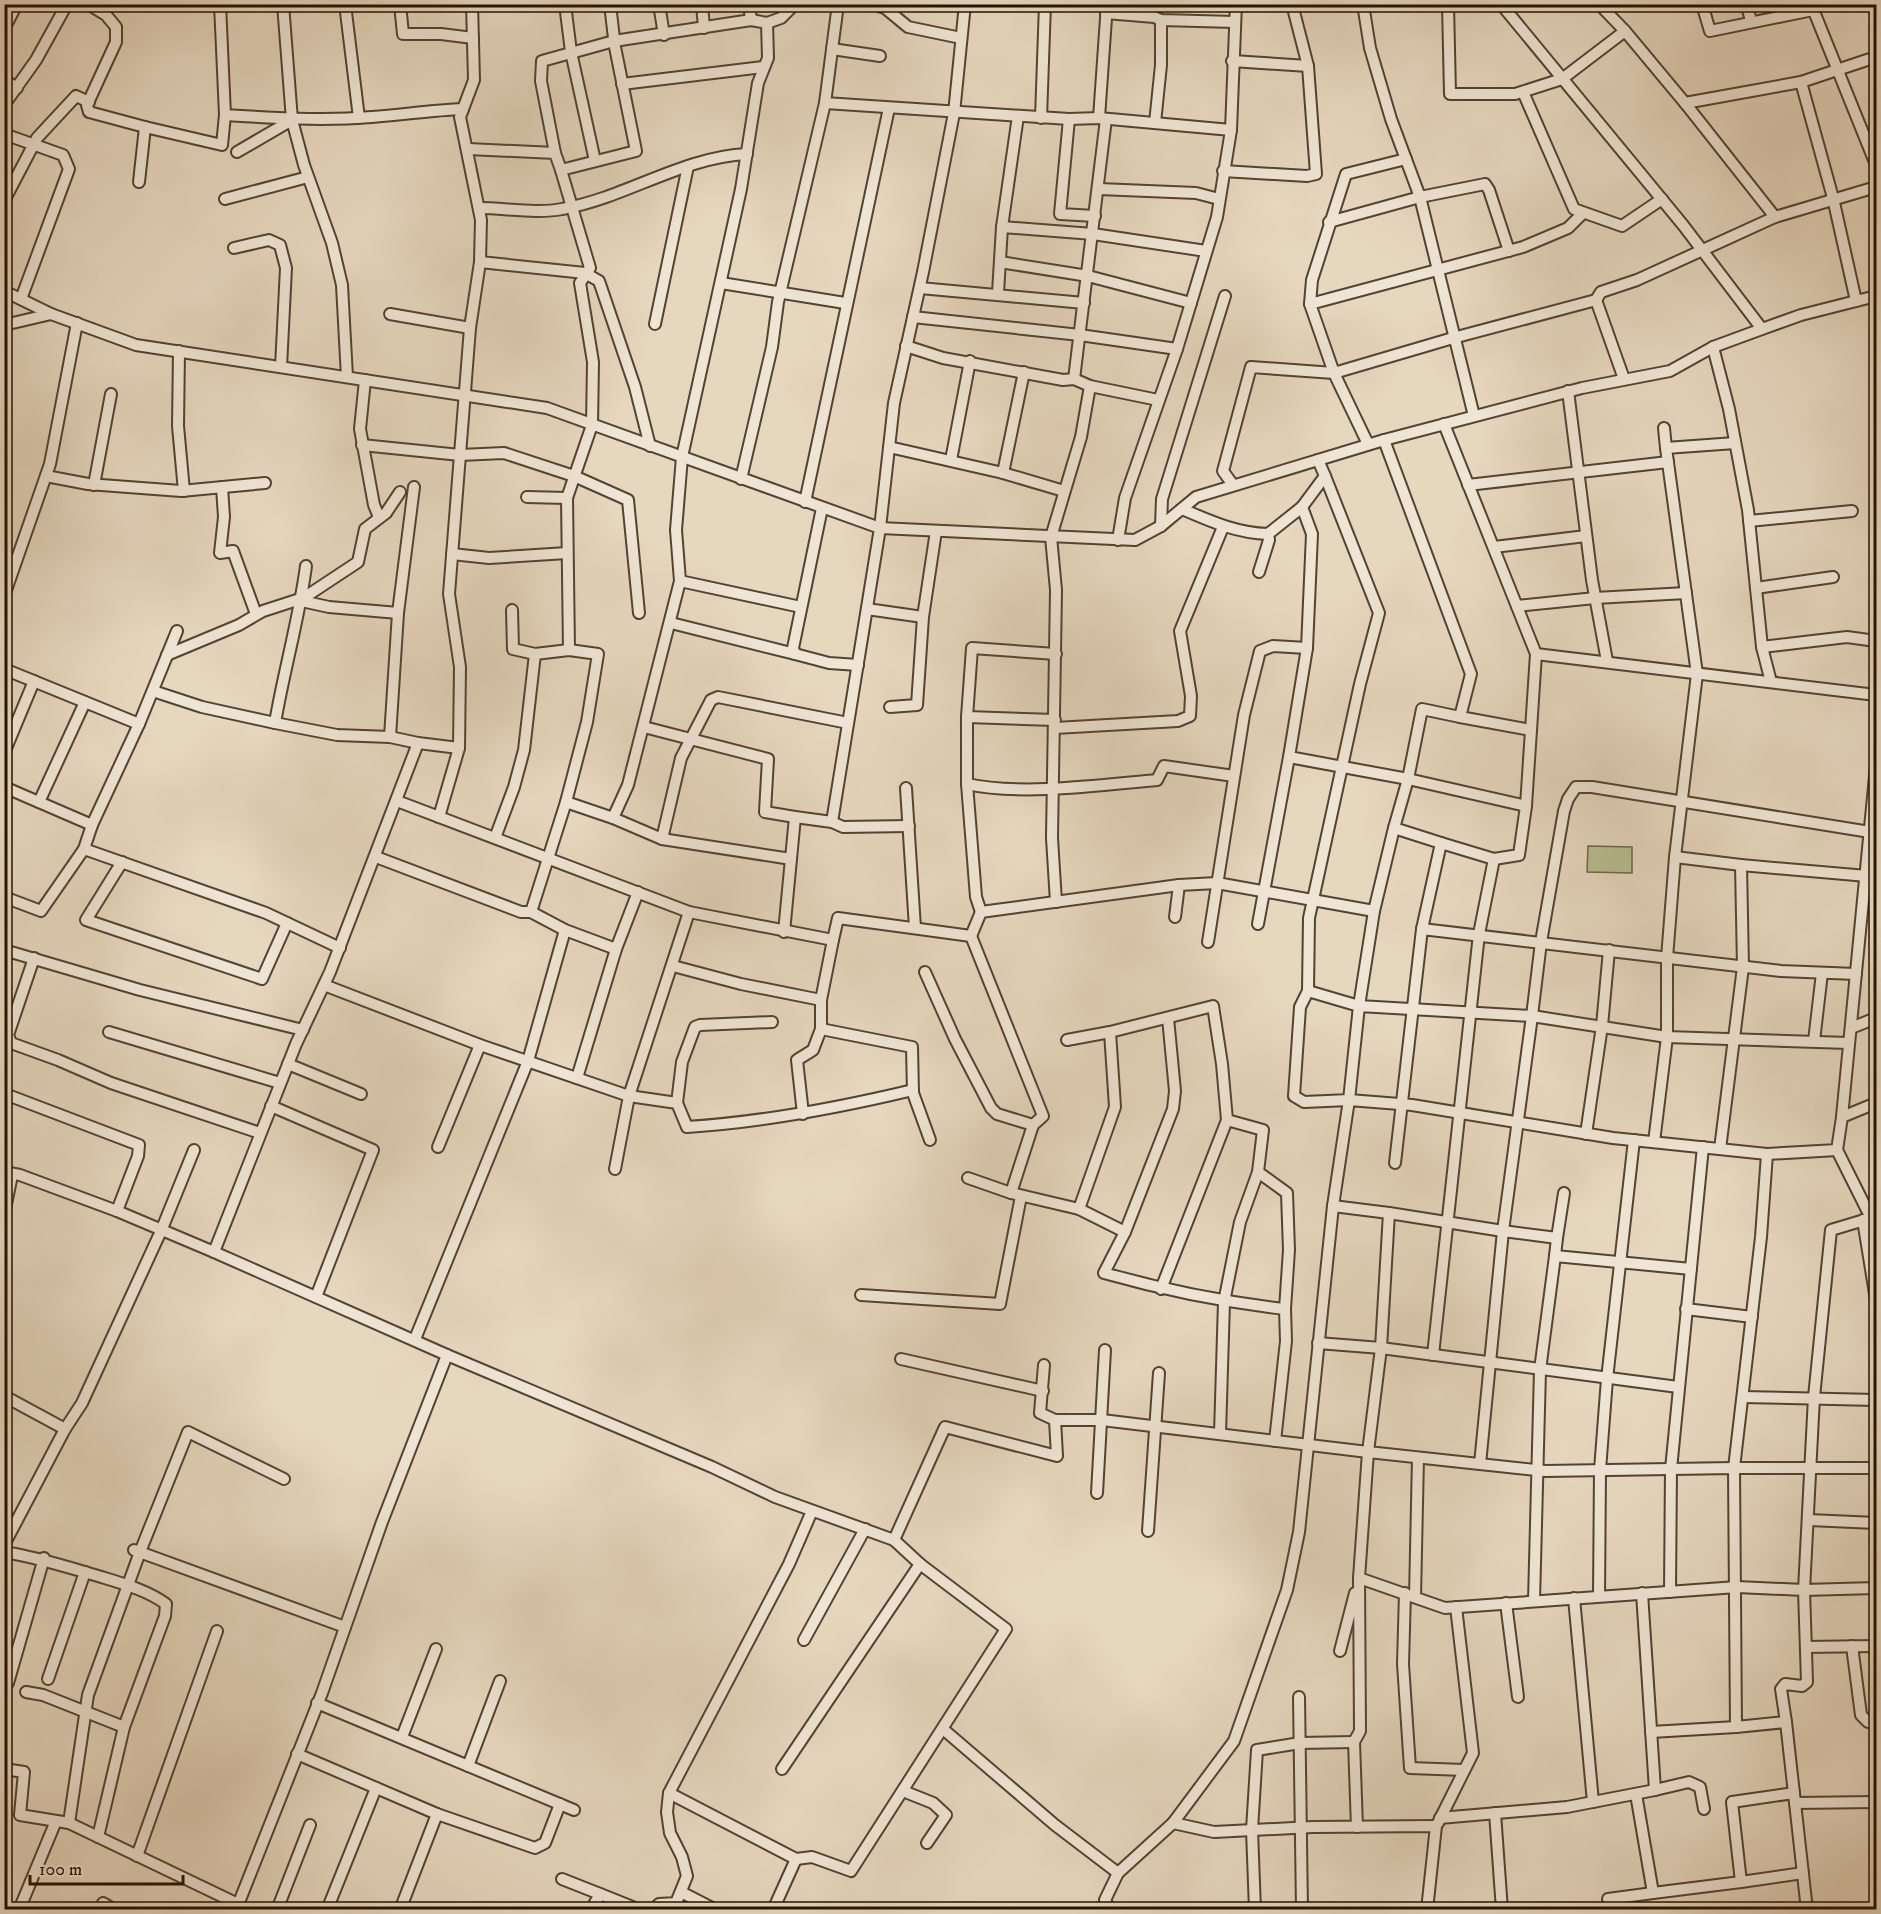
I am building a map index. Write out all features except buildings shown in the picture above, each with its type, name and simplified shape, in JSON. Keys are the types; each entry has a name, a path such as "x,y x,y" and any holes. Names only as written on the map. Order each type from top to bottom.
{"street":[{"path":"4,28 17,4"},
{"path":"4,105 36,60 67,4"},
{"path":"88,4 106,15 116,27 116,42 89,102 89,112 222,146 225,115 220,4"},
{"path":"283,4 292,120 308,177 332,243 342,285 347,377"},
{"path":"345,4 359,118"},
{"path":"400,4 403,34 441,34 473,38"},
{"path":"439,817 459,748 460,667 449,594 470,328 480,262 479,208 460,117 474,80 472,4"},
{"path":"565,4 571,52 595,161"},
{"path":"561,170 636,150 614,40 610,4"},
{"path":"659,4 664,35"},
{"path":"702,4 704,28"},
{"path":"749,4 751,20"},
{"path":"569,650 567,498 592,425 593,362 580,283 590,268 555,153 540,67 547,58 614,40 664,35 751,20 767,23 781,18 790,9 790,4"},
{"path":"741,479 772,347 780,294 825,103 838,4"},
{"path":"872,4 885,8 908,27 961,38"},
{"path":"832,822 880,528 894,403 920,288 954,113 964,4"},
{"path":"1041,118 1045,4"},
{"path":"1118,540 1118,526 1125,498 1177,349 1217,217 1231,130 1236,4"},
{"path":"1224,171 1308,176 1316,174 1308,66 1292,4"},
{"path":"1363,4 1370,48 1391,119 1420,197 1474,416"},
{"path":"1448,4 1450,94 1515,94 1562,79 1625,31"},
{"path":"1501,4 1704,251 1762,329"},
{"path":"1599,4 1625,31 1685,103 1775,217"},
{"path":"1702,4 1710,31 1812,7 1876,165"},
{"path":"1746,4 1751,21"},
{"path":"1074,379 1099,189 1107,9 1161,20 1235,22"},
{"path":"1155,123 1161,65 1161,20"},
{"path":"613,818 628,784 680,581 676,530 682,457 721,284 763,67 768,58 767,23"},
{"path":"832,49 880,56"},
{"path":"1685,103 1801,82 1876,57"},
{"path":"1232,61 1308,66"},
{"path":"622,84 763,67"},
{"path":"4,80 16,88"},
{"path":"1801,82 1833,198 1856,301"},
{"path":"1522,92 1574,209 1622,226 1662,199"},
{"path":"4,201 33,146 76,96 89,102"},
{"path":"825,103 1041,118 1103,118 1231,130"},
{"path":"805,502 845,303 889,108"},
{"path":"225,115 292,120 359,118 418,111 463,109"},
{"path":"998,293 1002,228 1018,116"},
{"path":"1069,119 1060,214 1095,216"},
{"path":"237,152 292,120"},
{"path":"139,182 145,126"},
{"path":"4,134 63,155 69,169 21,299"},
{"path":"468,149 555,153"},
{"path":"479,208 561,210 688,166 731,155 747,154"},
{"path":"1368,444 1334,373 1310,304 1312,280 1346,174 1406,159"},
{"path":"655,324 688,166"},
{"path":"225,199 308,177"},
{"path":"1329,222 1420,197 1485,184 1509,251"},
{"path":"1233,485 1223,471 1251,367 1334,373 1596,300 1601,292 1637,280 1775,217 1876,187"},
{"path":"1099,189 1196,193 1219,199"},
{"path":"1310,304 1438,268 1509,251 1568,228 1582,213"},
{"path":"1002,228 1093,234 1206,251"},
{"path":"234,248 269,240 280,245 286,268 281,367"},
{"path":"480,262 585,273 599,281 635,387 650,446"},
{"path":"1000,262 1088,276 1191,303"},
{"path":"721,284 845,303"},
{"path":"920,288 998,293 1084,303"},
{"path":"4,291 51,314 136,345 547,408 880,528 1118,540 1135,540 1161,526 1196,497 1233,485 1368,444 1474,416 1624,379 1670,371 1713,347 1762,329 1801,315 1876,296"},
{"path":"1161,526 1162,499 1225,296"},
{"path":"1596,300 1624,379"},
{"path":"4,325 51,314"},
{"path":"390,314 470,328"},
{"path":"913,317 1080,334 1177,349"},
{"path":"4,596 46,477 77,323"},
{"path":"906,346 943,358 970,361 1063,380 1074,379 1090,386 1158,400"},
{"path":"1713,347 1736,443 1749,520 1762,647 1771,682"},
{"path":"179,351 178,426 184,491"},
{"path":"951,460 970,361"},
{"path":"1003,472 1024,372"},
{"path":"365,380 360,429 374,505 379,517"},
{"path":"1056,902 1052,838 1056,590 1051,537 1081,437 1090,386"},
{"path":"1568,392 1586,536 1607,661"},
{"path":"94,485 111,394"},
{"path":"1394,828 1494,859 1519,855 1526,806 1536,654 1444,424"},
{"path":"1654,1142 1667,1037 1667,958 1675,857 1697,674 1664,428"},
{"path":"1384,440 1471,674 1460,717"},
{"path":"1666,448 1736,443"},
{"path":"362,445 460,455 504,453 574,476 628,500 639,614"},
{"path":"889,447 1003,472 1065,491"},
{"path":"1318,460 1378,614 1360,684 1309,918 1308,991 1300,1007 1294,1096 1304,1102 1349,1100 1401,1104 1586,1134 1703,1148 1767,1154 1837,1150"},
{"path":"1468,484 1668,462"},
{"path":"1182,509 1223,527 1249,533 1268,534 1302,507 1325,476"},
{"path":"46,477 94,485 184,491 265,483"},
{"path":"222,487 224,517 220,553 232,551 256,614"},
{"path":"390,737 398,613 414,487"},
{"path":"167,655 239,626 256,614 302,599 358,562 365,529 386,513 400,492"},
{"path":"527,497 567,498"},
{"path":"1258,924 1307,648 1312,534 1302,507"},
{"path":"795,654 793,648 822,508"},
{"path":"1749,520 1852,511"},
{"path":"967,717 1055,724 1178,721 1190,716 1191,696 1180,631 1223,527"},
{"path":"890,708 917,705 923,617 936,531"},
{"path":"1259,572 1269,540 1268,534"},
{"path":"1494,547 1586,536"},
{"path":"452,554 489,558 567,553"},
{"path":"275,723 281,684 302,599 306,566"},
{"path":"1756,588 1833,577"},
{"path":"680,581 801,607"},
{"path":"1517,606 1595,598 1686,593"},
{"path":"302,599 329,607 398,613"},
{"path":"867,609 923,617"},
{"path":"512,610 513,649 535,654 569,650 598,654 587,722 566,802 546,857 531,912"},
{"path":"671,623 829,663 858,665"},
{"path":"4,897 41,911 84,849 92,825 139,724 177,631"},
{"path":"1762,647 1847,637 1876,640"},
{"path":"1208,942 1233,776 1244,715 1260,651 1273,646 1307,648"},
{"path":"861,1295 1000,1304 1016,1195 1033,1125 1043,1116 972,936 981,912 976,897 967,784 967,717 972,648 1056,654"},
{"path":"495,838 514,788 524,750 535,654"},
{"path":"1536,654 1876,695"},
{"path":"4,669 139,724"},
{"path":"4,753 34,681"},
{"path":"153,691 202,707 275,723 329,731 337,735 390,737 459,748"},
{"path":"662,839 681,758 711,700 718,697 848,723"},
{"path":"39,802 86,702"},
{"path":"1110,1910 1105,1900 1118,1873 1173,1823 1234,1740 1262,1666 1289,1578 1299,1532 1333,1206 1349,1100 1359,1006 1374,911 1408,779 1422,709 1531,730"},
{"path":"644,727 768,759 765,812 832,822 843,827 909,826"},
{"path":"214,1252 280,1083 340,948 418,743"},
{"path":"1288,757 1408,779 1526,806"},
{"path":"967,784 980,787 1053,788 1157,780 1164,766 1233,776"},
{"path":"1876,766 1870,882 1856,974 1837,1150 1870,1218 1876,1300"},
{"path":"4,787 92,825"},
{"path":"1480,1464 1503,1231 1541,942 1568,799 1576,787 1874,833"},
{"path":"906,788 915,928"},
{"path":"396,801 689,912 833,940"},
{"path":"566,802 613,818 662,839 791,859"},
{"path":"784,932 795,817"},
{"path":"1395,1163 1422,929 1441,843"},
{"path":"84,849 287,923 340,948"},
{"path":"376,857 521,912 531,912 565,930 616,949"},
{"path":"1675,857 1870,882"},
{"path":"1432,1355 1479,934 1494,859"},
{"path":"122,862 86,920 262,980 287,923"},
{"path":"1720,1149 1736,1039 1743,967 1741,865"},
{"path":"981,912 1179,885 1217,883 1265,889 1374,911"},
{"path":"1174,917 1179,885"},
{"path":"577,1078 616,949 638,892"},
{"path":"615,1169 629,1096 656,1008 674,966 689,912"},
{"path":"803,1114 797,1060 813,1050 821,1029 821,1000 838,918 972,936"},
{"path":"1422,929 1743,967 1856,974"},
{"path":"415,1339 528,1061 565,930"},
{"path":"4,950 140,990 303,1030"},
{"path":"1586,1134 1602,1026 1609,950"},
{"path":"34,958 8,1035 11,1043 111,1083 260,1133"},
{"path":"674,966 741,984 821,1000"},
{"path":"925,972 955,1039 991,1108 997,1114 1033,1125"},
{"path":"1814,1041 1822,973"},
{"path":"324,985 480,1045 629,1096 677,1103"},
{"path":"1308,991 1359,1006 1412,1007 1532,1016 1667,1037 1849,1043"},
{"path":"1067,1040 1110,1032 1212,1006 1222,1064 1227,1120 1161,1289"},
{"path":"1168,1018 1175,1090 1173,1109 1125,1232 1104,1273 1161,1289 1224,1302 1285,1309"},
{"path":"1851,1028 1876,1018"},
{"path":"772,1022 695,1027 682,1062 677,1103 687,1127 751,1123 913,1090"},
{"path":"821,1029 912,1047 913,1090 930,1140"},
{"path":"109,1032 280,1083"},
{"path":"1079,1209 1115,1107 1110,1032"},
{"path":"438,1147 480,1045"},
{"path":"288,1064 361,1094"},
{"path":"5,1094 139,1146 138,1156 117,1211"},
{"path":"1842,1117 1876,1103"},
{"path":"271,1106 373,1150 316,1297"},
{"path":"1220,1434 1224,1302 1240,1222 1258,1172 1263,1130 1227,1120"},
{"path":"1599,1596 1600,1470 1607,1379 1634,1140"},
{"path":"1670,1592 1671,1469 1703,1148"},
{"path":"4,1545 65,1429 82,1403 161,1231 194,1150"},
{"path":"1736,1727 1737,1587 1734,1468 1752,1317 1767,1154"},
{"path":"1258,1172 1287,1193 1289,1250 1285,1309 1286,1341 1275,1441"},
{"path":"4,1214 8,1174 20,1175 117,1211 415,1339 447,1355 712,1467 775,1497 894,1540 920,1564 1006,1629 851,1871 812,1857 796,1859 669,1793"},
{"path":"968,1178 1016,1195 1079,1209 1125,1232"},
{"path":"1534,1601 1540,1370 1564,1193"},
{"path":"1333,1206 1557,1238"},
{"path":"1358,1827 1354,1742 1360,1731 1359,1578 1368,1452 1381,1348 1389,1213"},
{"path":"1807,1910 1781,1689 1785,1684 1802,1686 1807,1682 1804,1590 1809,1520 1809,1468 1831,1230 1870,1218"},
{"path":"1555,1256 1691,1269"},
{"path":"1686,1309 1752,1317"},
{"path":"1318,1343 1381,1348 1489,1364 1678,1387"},
{"path":"1097,1493 1105,1350"},
{"path":"4,1769 24,1772 20,1815 69,1823 237,1907 317,1703 381,1522 447,1355"},
{"path":"901,1359 1043,1390"},
{"path":"1044,1365 1040,1413 1055,1420 1102,1420 1538,1470 1876,1468"},
{"path":"1148,1531 1159,1373"},
{"path":"4,1396 65,1429"},
{"path":"1743,1397 1876,1400"},
{"path":"894,1540 945,1427 1057,1456 1055,1420"},
{"path":"69,1823 88,1695 128,1585 137,1551 188,1432 213,1442 284,1479"},
{"path":"1418,1458 1410,1595 1403,1664 1410,1768 1464,1770"},
{"path":"653,1910 659,1904 676,1903 687,1876 682,1857 670,1833 667,1812 669,1793 789,1564 812,1510"},
{"path":"1809,1520 1876,1523"},
{"path":"804,1640 864,1529"},
{"path":"137,1551 345,1627"},
{"path":"4,1552 44,1558 128,1585 166,1604 165,1616 124,1727 98,1837"},
{"path":"4,1682 8,1683 44,1558"},
{"path":"782,1769 920,1564"},
{"path":"48,1679 85,1572"},
{"path":"1359,1578 1444,1608 1737,1587 1804,1590 1876,1588"},
{"path":"1340,1651 1359,1578"},
{"path":"1642,1593 1655,1790"},
{"path":"1574,1598 1593,1802"},
{"path":"1506,1603 1518,1697"},
{"path":"1427,1910 1438,1822 1473,1753 1456,1607"},
{"path":"137,1856 217,1631"},
{"path":"1852,1646 1861,1715 1868,1722 1876,1722"},
{"path":"1806,1647 1876,1646"},
{"path":"402,1737 436,1649"},
{"path":"468,1766 500,1681"},
{"path":"26,1692 43,1695 124,1727"},
{"path":"1299,1697 1302,1910"},
{"path":"317,1703 574,1810"},
{"path":"1651,1732 1786,1722"},
{"path":"943,1729 1055,1825 1118,1873"},
{"path":"1255,1910 1252,1830 1257,1750 1300,1743 1354,1742"},
{"path":"297,1754 437,1814 535,1848 545,1843 560,1804"},
{"path":"1173,1823 1214,1832 1438,1822 1593,1802 1689,1782 1700,1787 1704,1809"},
{"path":"327,1910 376,1788"},
{"path":"903,1791 933,1803 946,1815 927,1843"},
{"path":"1636,1794 1653,1893"},
{"path":"1741,1882 1732,1802 1795,1798 1876,1802"},
{"path":"1495,1813 1502,1910"},
{"path":"399,1910 437,1814"},
{"path":"20,1910 56,1821"},
{"path":"277,1910 310,1825"},
{"path":"773,1910 796,1859"},
{"path":"1608,1899 1803,1873"},
{"path":"562,1879 640,1910"},
{"path":"681,1892 716,1910"},
{"path":"591,1910 600,1894"},
{"path":"103,1903 115,1910"}],"green space":[{"path":"1588,846 1632,847 1632,873 1587,872"}]}
